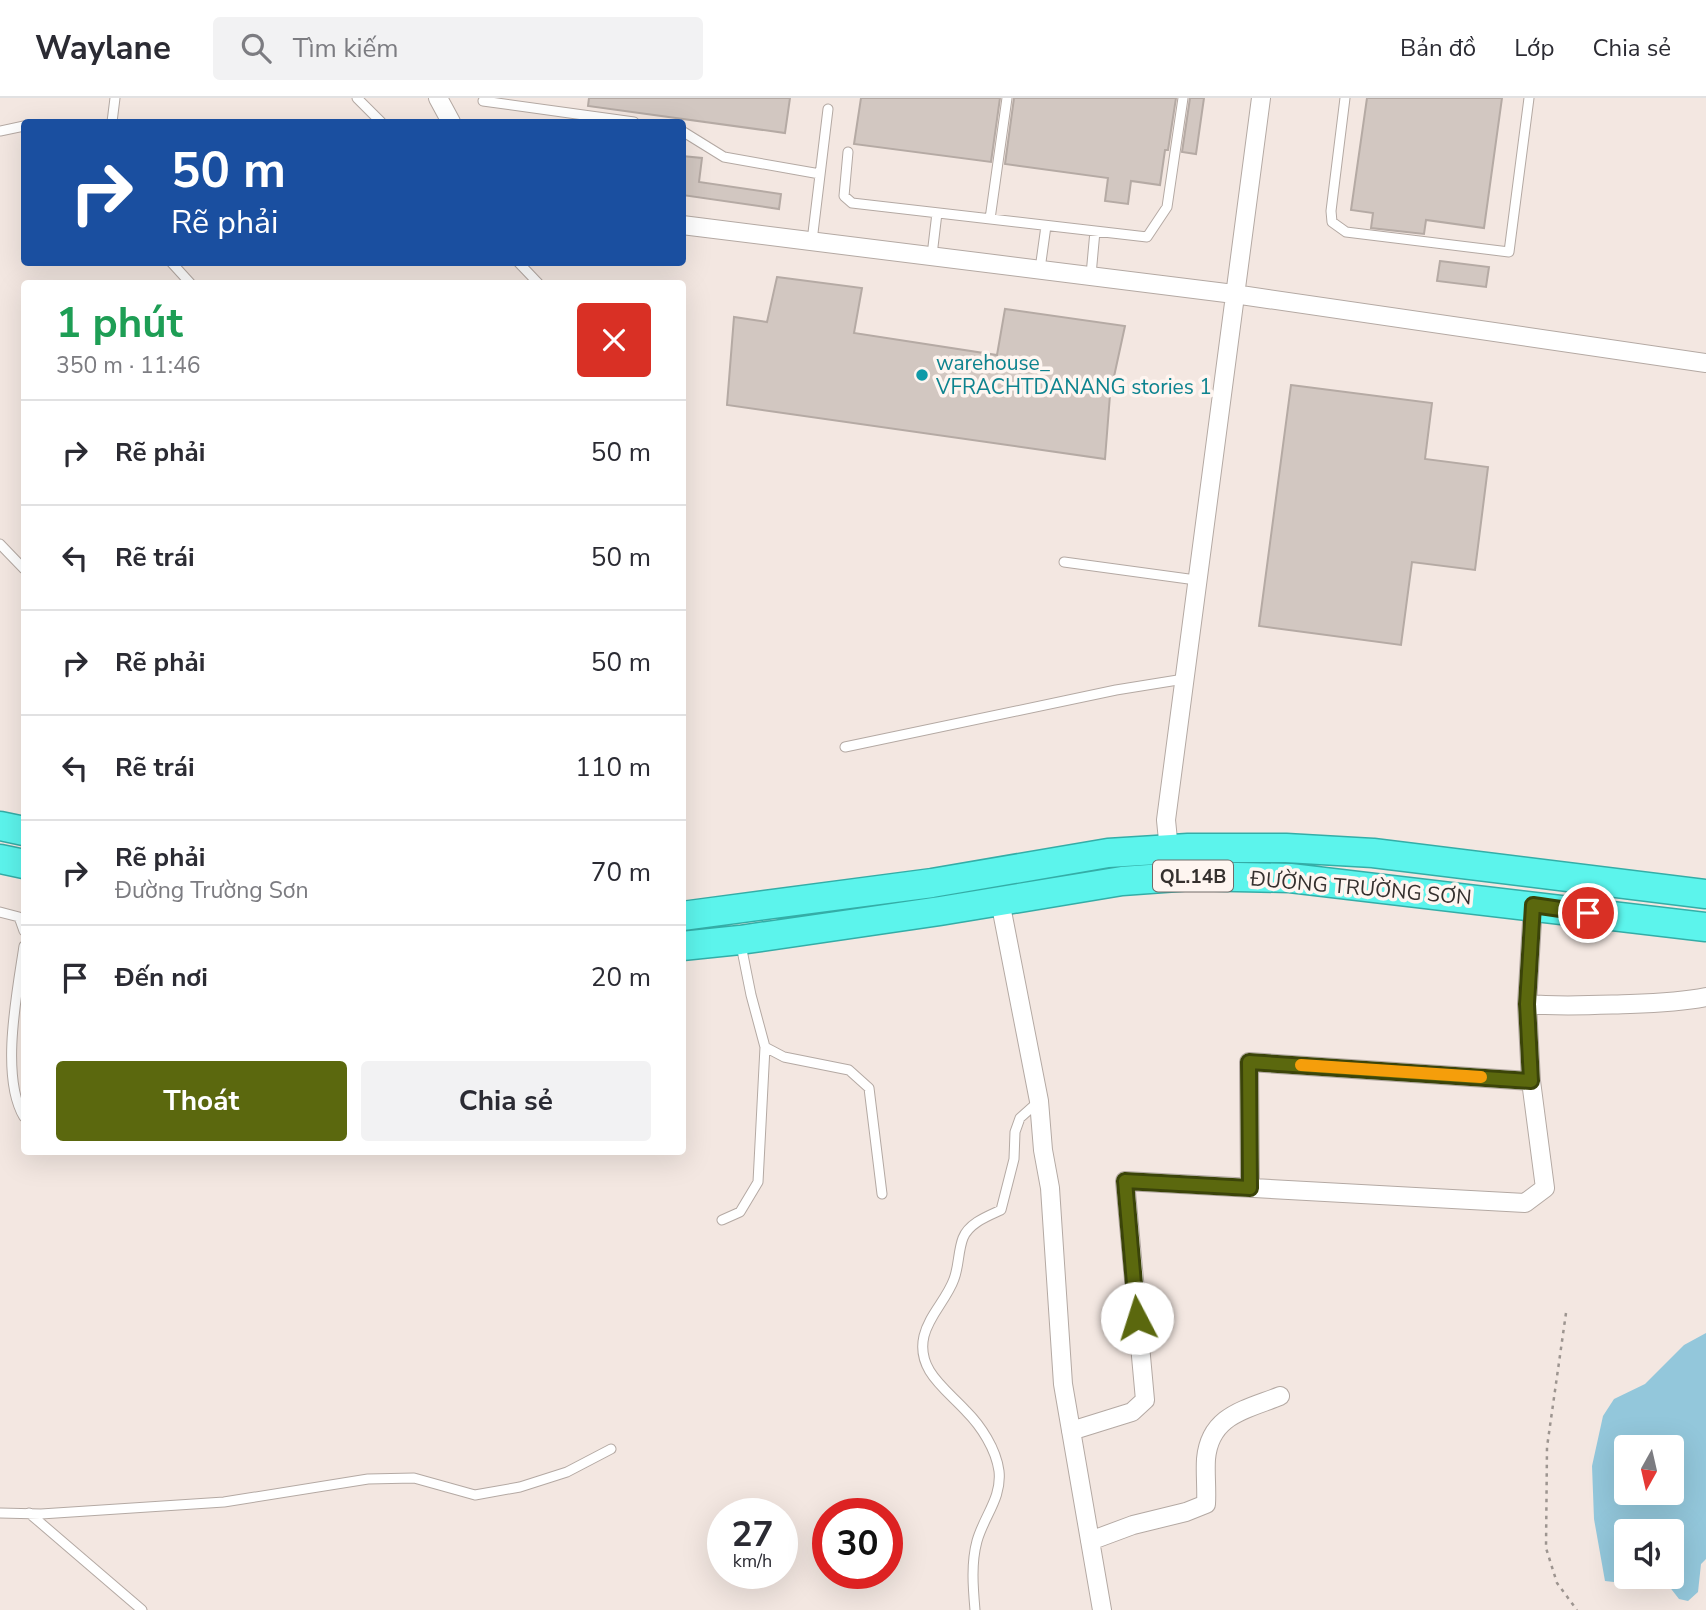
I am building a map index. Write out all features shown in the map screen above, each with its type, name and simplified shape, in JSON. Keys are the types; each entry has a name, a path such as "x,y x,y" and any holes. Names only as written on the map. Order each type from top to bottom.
{"highway":[{"path":"0,826 21,830"},
{"name":"ĐƯỜNG TRƯỜNG SƠN","path":"686,915 933,883 1108,853 1169,850 1286,848 1373,853 1706,894"},
{"path":"0,859 21,863"},
{"name":"ĐƯỜNG TRƯỜNG SƠN","path":"686,946 740,940 1122,881 1191,876 1290,878 1706,927"}],"street":[{"path":"438,98 449,119"},
{"path":"1169,850 1166,820 1261,98"},
{"path":"686,225 1234,294 1706,363"},
{"path":"1000,901 1039,1101 1043,1150 1050,1188 1063,1384 1102,1610"},
{"path":"1071,1431 1132,1412 1144,1400 1125,1181 1525,1203 1545,1188 1531,1081 1527,1004 1533,905"},
{"path":"1527,1004 1558,1007 1685,1001 1706,997"},
{"path":"1250,1188 1249,1062 1531,1081"},
{"path":"1090,1541 1133,1525 1186,1512 1206,1504 1206,1460 1210,1435 1227,1417 1280,1396"}],"lane":[{"path":"111,119 114,98"},
{"path":"357,98 378,119"},
{"path":"990,219 1007,98"},
{"path":"848,152 844,196 852,203 1147,237 1167,207 1183,98"},
{"path":"1345,98 1331,211 1332,222 1346,232 1509,252 1529,98"},
{"path":"483,101 612,119"},
{"path":"812,241 828,109"},
{"path":"0,131 21,127"},
{"path":"686,133 724,157 820,174"},
{"path":"932,255 937,213"},
{"path":"1040,269 1046,226"},
{"path":"1091,275 1095,231"},
{"path":"175,266 187,280"},
{"path":"522,266 535,280"},
{"path":"0,544 21,566"},
{"path":"1064,562 1196,580"},
{"path":"845,747 1116,690 1184,679"},
{"path":"0,912 19,917 21,923"},
{"path":"722,1220 740,1212 758,1182 765,1047 740,940"},
{"path":"21,967 8,1057 21,1113"},
{"path":"765,1047 784,1057 849,1070 869,1088 882,1194"},
{"path":"975,1610 974,1556 982,1527 996,1497 999,1468 987,1438 961,1404 938,1384 930,1373 924,1351 924,1338 931,1319 953,1283 963,1238 968,1230 1001,1209 1014,1158 1020,1118 1039,1101"},
{"path":"0,1513 224,1502 368,1479 414,1478 475,1495 520,1487 567,1472 611,1449"},
{"path":"29,1513 142,1610"}],"path":[{"path":"1566,1313 1546,1447 1546,1548 1557,1583 1577,1610"}],"water":[{"path":"1706,1333 1706,1559 1701,1564 1698,1592 1688,1601 1679,1599 1671,1589 1684,1589 1684,1519 1614,1519 1614,1582 1605,1581 1594,1519 1592,1466 1603,1416 1614,1399 1645,1384 1684,1345"}],"building":[{"path":"589,98 790,98 785,133 588,106"},
{"path":"861,98 1000,98 991,162 854,144"},
{"path":"1014,98 1176,98 1160,185 1131,181 1128,204 1105,201 1108,178 1005,164"},
{"path":"1190,98 1204,98 1196,154 1182,152"},
{"path":"1367,98 1502,98 1484,228 1426,220 1424,234 1371,228 1373,213 1351,210"},
{"path":"686,156 702,158 699,182 781,194 779,209 686,196"},
{"path":"1440,261 1489,267 1486,287 1437,281"},
{"name":"warehouse_ VFRACHTDANANG stories 1","path":"777,277 862,288 854,333 997,355 1005,309 1125,326 1110,395 1105,459 727,405 734,317 767,322"},
{"path":"1291,385 1432,403 1425,459 1488,467 1475,570 1412,562 1401,645 1259,626"}],"slow traffic":[{"path":"1301,1065 1481,1077"}],"place":[{"name":"warehouse_ VFRACHTDANANG stories 1","path":"922,375"}],"route":[{"path":"1137,1318 1125,1181 1250,1188 1249,1062 1531,1081 1527,1004 1533,905 1588,913"}]}
